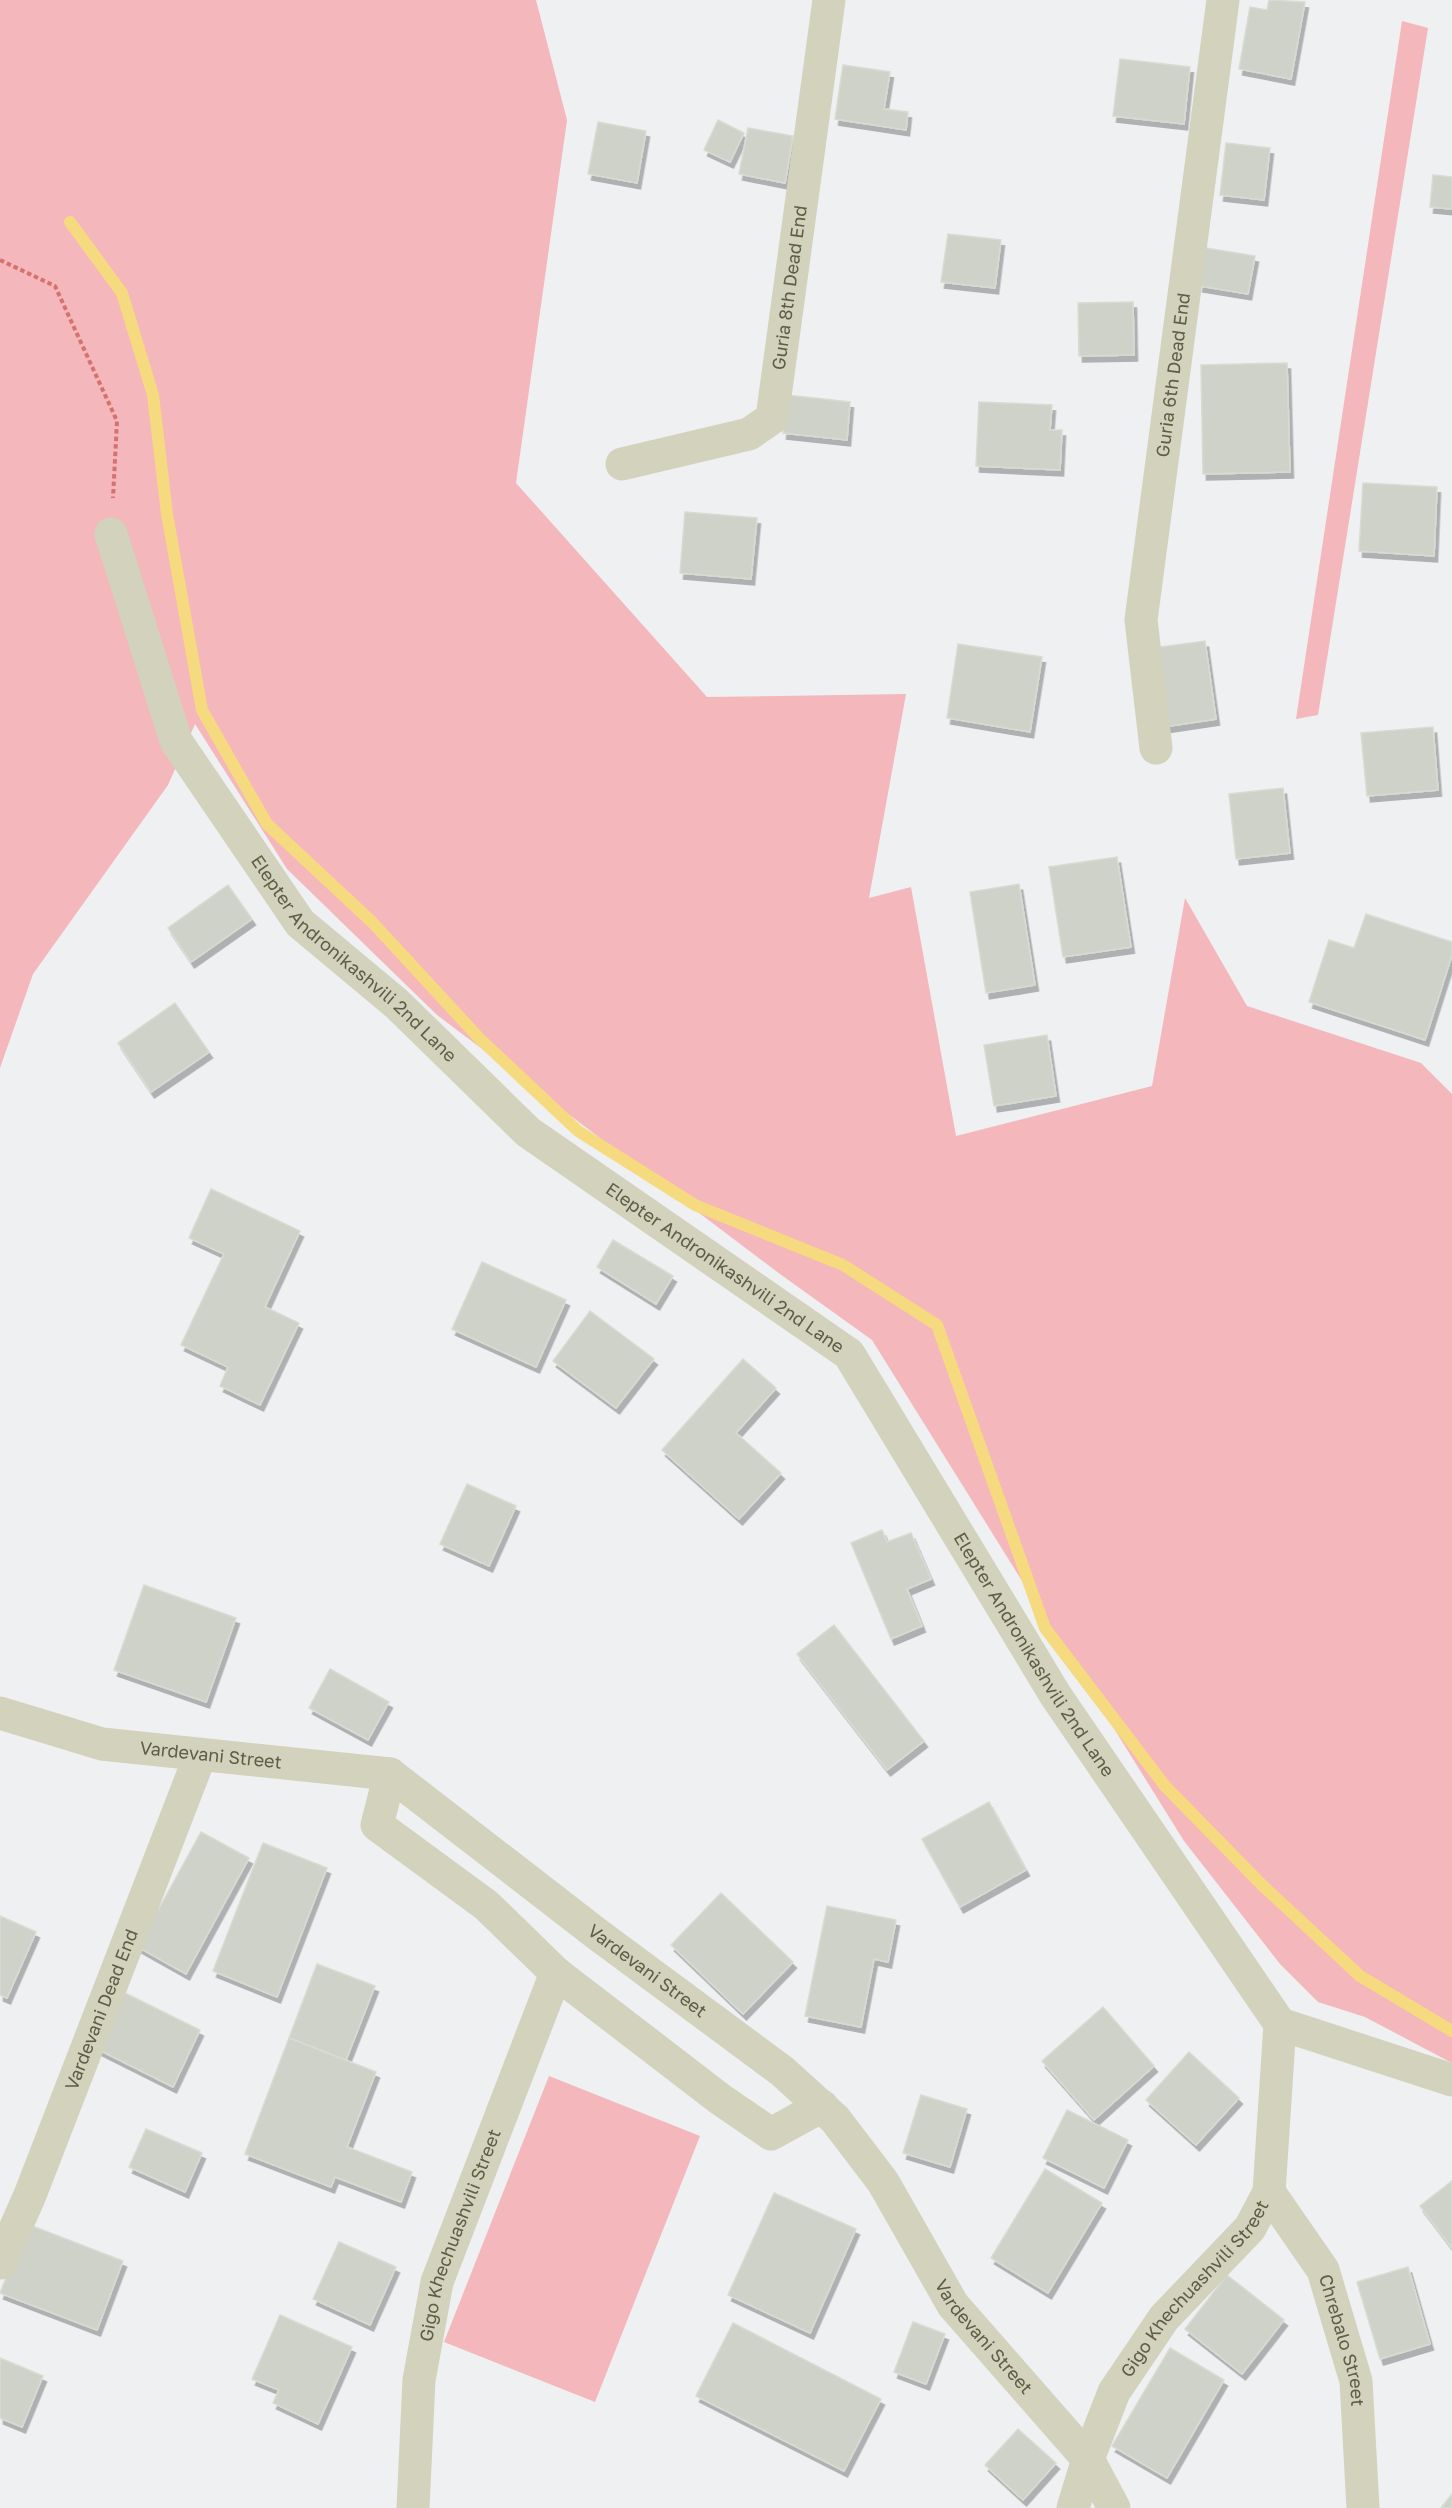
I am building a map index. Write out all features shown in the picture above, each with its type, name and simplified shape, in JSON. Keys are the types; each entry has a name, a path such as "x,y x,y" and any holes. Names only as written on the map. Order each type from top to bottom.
{"street":[{"name":"Guria 8th Dead End","path":"622,464 748,434 772,418 829,0"},
{"name":"Guria 6th Dead End","path":"1156,748 1141,620 1223,0"},
{"name":"Elepter Andronikashvili 2nd Lane","path":"111,534 176,741 300,923 397,1004 528,1132 849,1354 1056,1696 1280,2024"},
{"name":"Vardevani Street","path":"0,1713 102,1744 390,1774 597,1934 782,2071 835,2119 883,2182 954,2305 1088,2459 1114,2508"},
{"name":"Vardevani Dead End","path":"0,2263 30,2195 200,1756"},
{"path":"390,1774 377,1825 486,1905 556,1973 720,2099 771,2134 822,2106"},
{"name":"Gigo Khechuashvili Street","path":"413,2508 419,2380 437,2282 556,1973"},
{"path":"1280,2024 1452,2080"},
{"name":"Gigo Khechuashvili Street","path":"1073,2508 1113,2392 1164,2318 1250,2228 1269,2192 1280,2024"},
{"name":"Chrebalo Street","path":"1269,2192 1323,2270 1356,2381 1363,2508"}],"path":[{"path":"0,260 55,286 117,421 111,534"}],"shaded area":[{"path":"0,0 536,0 567,120 516,483 707,697 906,694 869,898 911,887 956,1136 1152,1086 1185,898 1247,1006 1421,1063 1452,1094 1452,2063 1365,2017 1318,2002 1280,1964 1184,1841 872,1340 780,1274 437,1015 287,869 195,724 168,785 33,974 0,1068"},
{"path":"1402,21 1428,28 1318,715 1296,719"},
{"path":"549,2076 700,2136 595,2402 444,2342"}],"building":[{"path":"1269,0 1305,2 1291,79 1239,69 1250,7 1267,10"},
{"path":"1120,59 1190,67 1184,124 1113,116"},
{"path":"843,65 890,72 884,109 908,112 906,130 835,119"},
{"path":"718,120 744,133 730,162 704,150"},
{"path":"598,122 646,131 637,183 588,174"},
{"path":"748,128 793,136 785,183 739,174"},
{"path":"1226,143 1270,148 1264,200 1220,195"},
{"path":"1433,175 1452,177 1452,209 1430,207"},
{"path":"948,234 1001,240 995,288 941,282"},
{"path":"1206,248 1255,256 1248,294 1199,286"},
{"path":"1133,302 1134,355 1079,356 1078,303"},
{"path":"1287,363 1290,472 1203,474 1201,365"},
{"path":"787,395 850,402 847,440 783,433"},
{"path":"979,402 1052,405 1050,430 1062,430 1060,470 976,466"},
{"path":"1363,483 1437,487 1434,556 1359,551"},
{"path":"685,512 757,518 751,579 680,573"},
{"path":"1205,641 1216,719 1157,728 1146,649"},
{"path":"958,644 1042,657 1030,732 947,718"},
{"path":"1433,727 1438,790 1367,796 1361,733"},
{"path":"1283,788 1290,853 1236,859 1229,794"},
{"path":"1117,857 1131,947 1063,957 1049,867"},
{"path":"1019,884 1035,985 986,993 970,892"},
{"path":"228,885 252,919 191,962 168,928"},
{"path":"1366,914 1452,942 1452,955 1425,1040 1309,1002 1329,940 1354,948"},
{"path":"175,1003 209,1052 151,1092 118,1043"},
{"path":"1047,1035 1056,1096 994,1106 984,1045"},
{"path":"211,1189 300,1231 265,1307 299,1323 260,1405 220,1386 228,1367 181,1345 224,1254 189,1238"},
{"path":"613,1240 673,1276 656,1304 597,1267"},
{"path":"482,1262 566,1300 536,1367 452,1329"},
{"path":"590,1311 654,1359 616,1408 553,1361"},
{"path":"743,1359 776,1388 736,1433 781,1473 739,1519 662,1450"},
{"path":"467,1484 516,1506 489,1566 440,1544"},
{"path":"882,1530 887,1542 911,1533 931,1579 907,1589 922,1626 891,1639 851,1543"},
{"path":"144,1585 236,1618 206,1702 114,1670"},
{"path":"834,1625 924,1741 887,1770 797,1654"},
{"path":"330,1669 389,1702 368,1740 309,1708"},
{"path":"989,1802 1026,1870 960,1907 922,1839"},
{"path":"201,1832 249,1858 186,1974 138,1947"},
{"path":"263,1843 327,1868 277,1997 213,1971"},
{"path":"721,1893 793,1962 743,2014 671,1945"},
{"path":"827,1906 896,1920 888,1962 874,1959 861,2027 805,2016"},
{"path":"0,1916 36,1932 7,1998 0,1995"},
{"path":"317,1964 375,1986 346,2060 289,2038"},
{"path":"125,1993 200,2030 173,2087 97,2049"},
{"path":"1103,2007 1154,2066 1094,2120 1042,2061"},
{"path":"289,2038 376,2072 347,2147 412,2172 401,2202 335,2177 331,2187 245,2154"},
{"path":"1189,2052 1239,2098 1196,2145 1146,2100"},
{"path":"921,2095 967,2109 950,2167 903,2153"},
{"path":"1067,2110 1128,2140 1104,2188 1043,2158"},
{"path":"146,2129 202,2153 185,2192 129,2167"},
{"path":"1045,2169 1102,2203 1048,2293 991,2258"},
{"path":"1452,2181 1452,2248 1420,2206"},
{"path":"774,2193 856,2229 810,2333 728,2295"},
{"path":"27,2224 123,2261 97,2330 0,2293"},
{"path":"339,2242 396,2267 370,2325 313,2299"},
{"path":"1408,2267 1430,2344 1380,2359 1357,2282"},
{"path":"1227,2275 1284,2320 1242,2374 1185,2329"},
{"path":"280,2315 352,2347 318,2424 273,2403 279,2390 252,2379"},
{"path":"913,2322 945,2334 926,2384 894,2372"},
{"path":"733,2323 881,2399 844,2471 696,2396"},
{"path":"1170,2348 1224,2380 1167,2478 1112,2446"},
{"path":"0,2358 43,2376 22,2427 0,2418"},
{"path":"1018,2429 1056,2463 1023,2500 985,2465"},
{"path":"1452,2494 1452,2508 1441,2508"}],"waterway":[{"path":"70,222 122,293 153,395 167,514 202,710 267,824 373,923 479,1038 578,1131 695,1205 843,1265 937,1325 1045,1628 1165,1786 1262,1885 1360,1976 1452,2031"}]}
